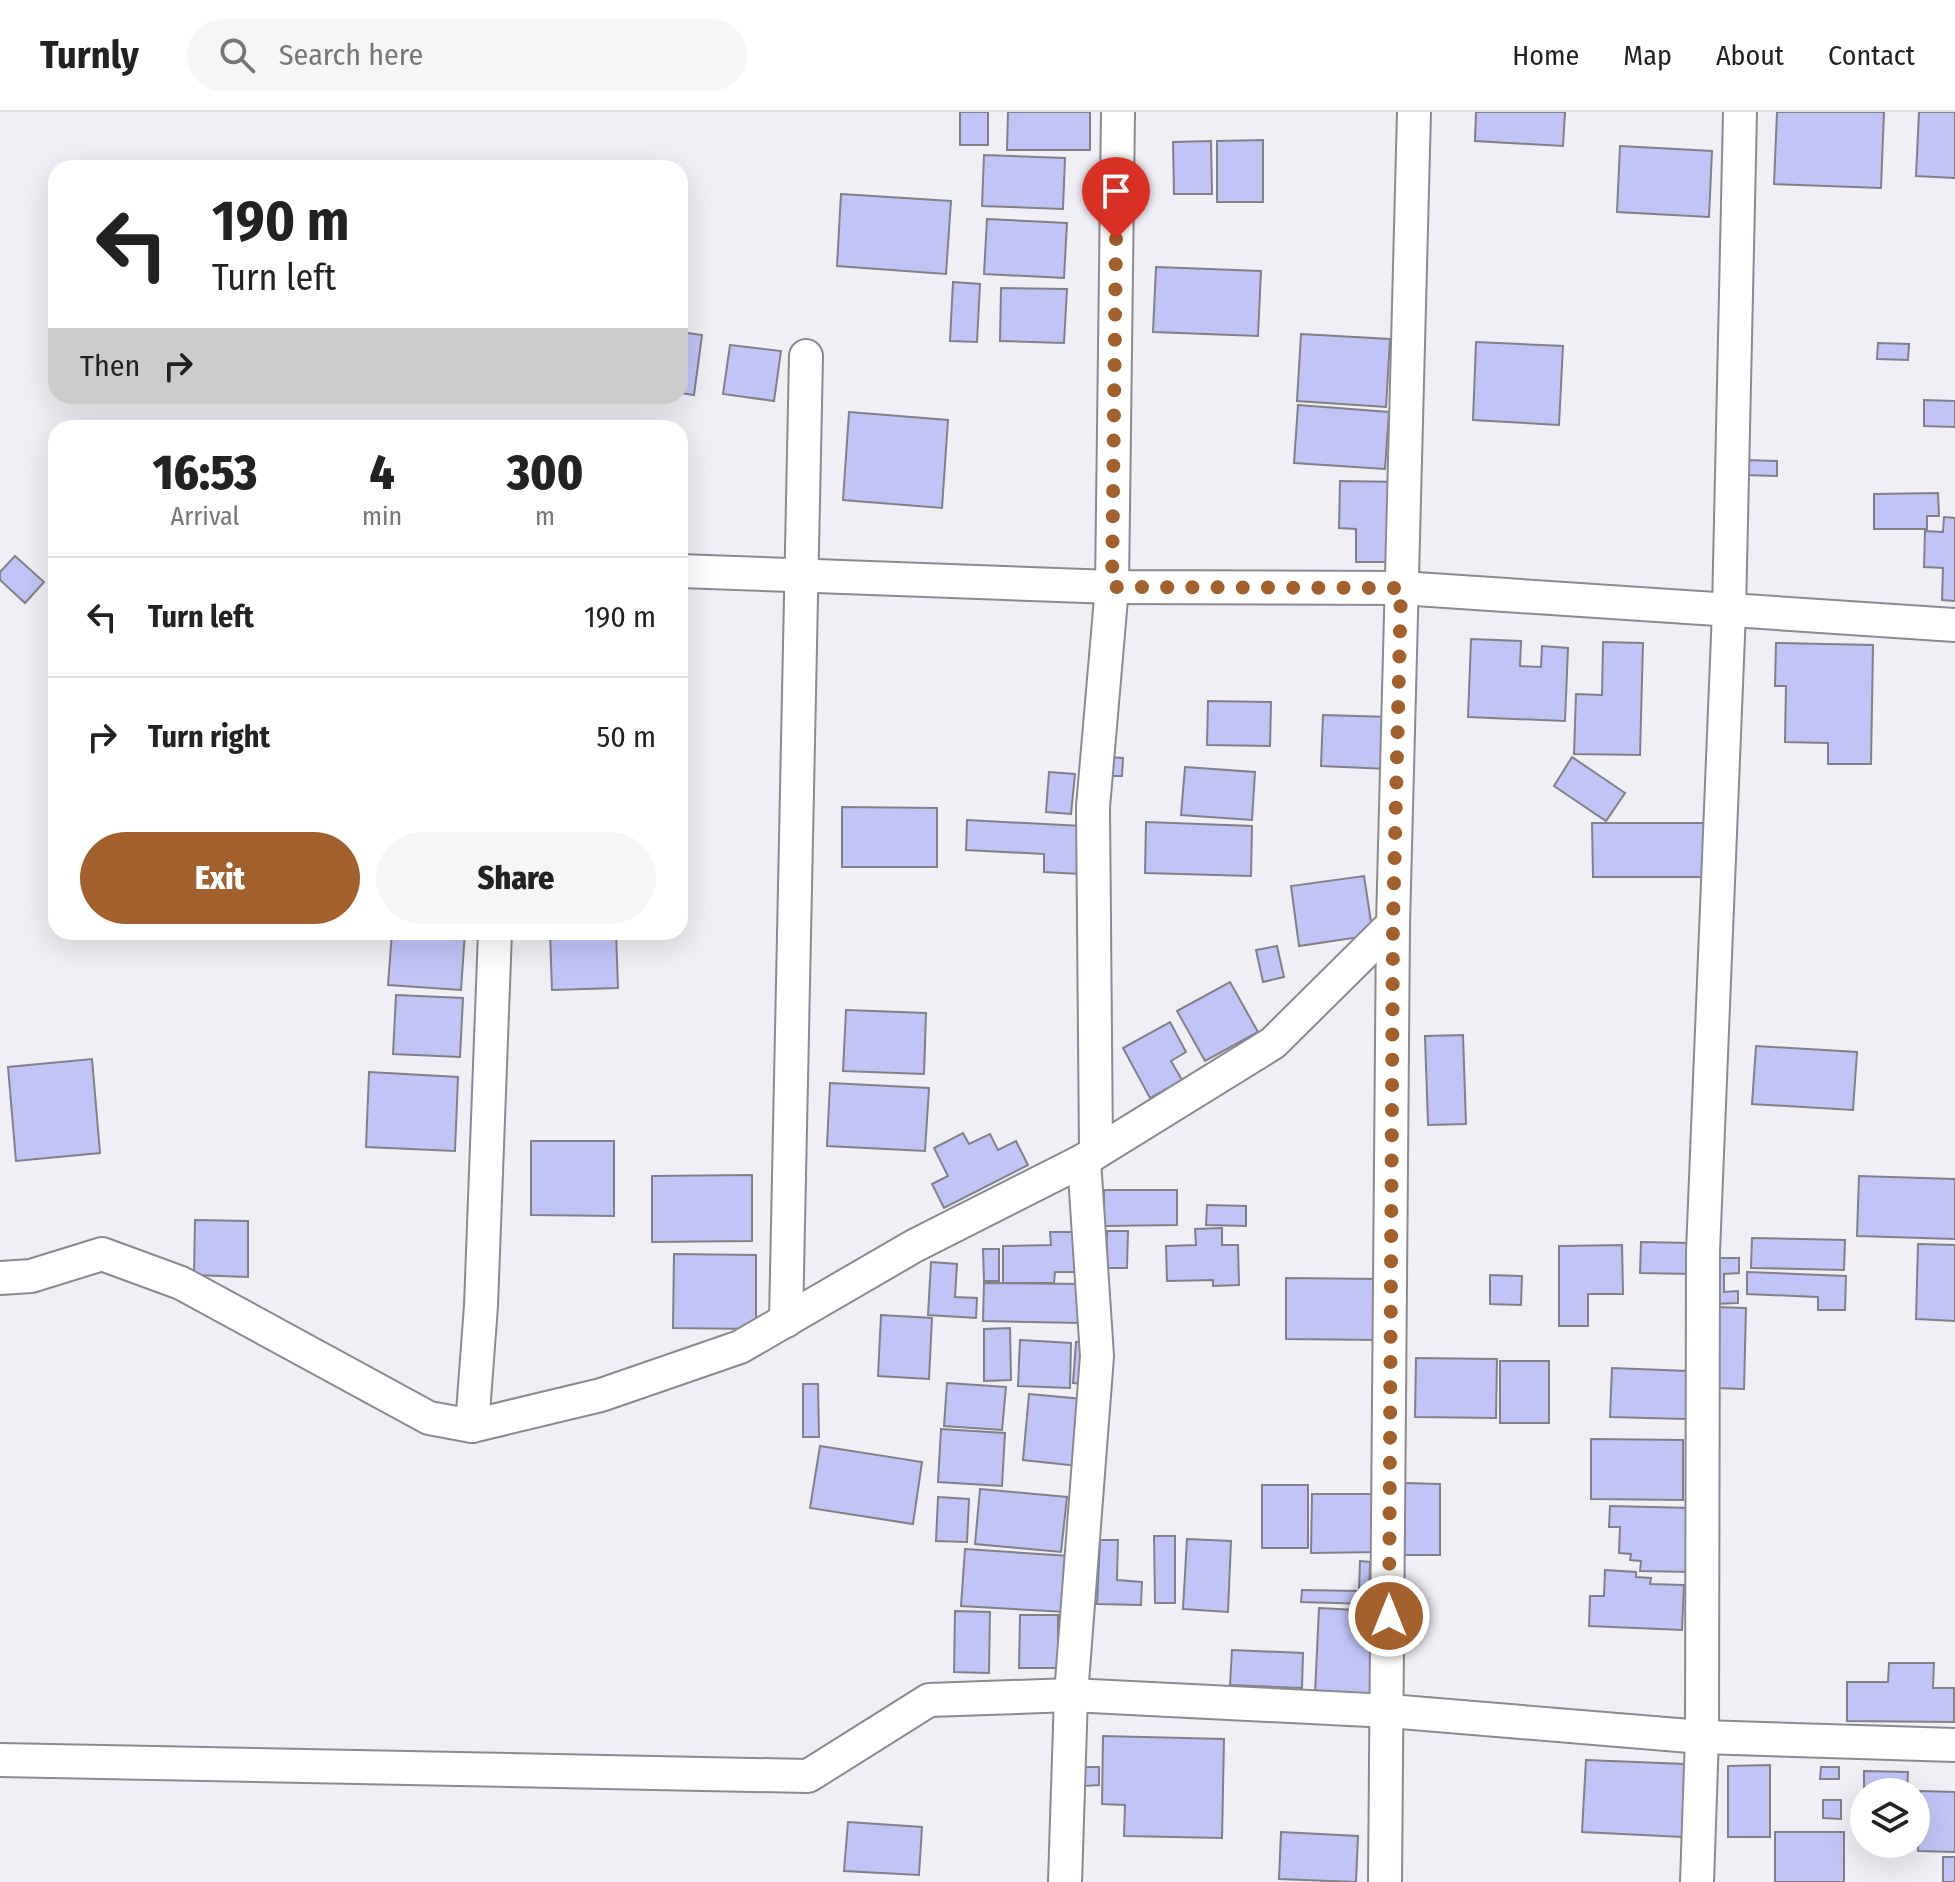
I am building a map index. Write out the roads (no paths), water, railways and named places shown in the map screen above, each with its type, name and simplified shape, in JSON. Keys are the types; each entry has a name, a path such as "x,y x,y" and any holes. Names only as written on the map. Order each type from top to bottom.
{"street":[{"path":"1065,1882 1071,1695 1097,1356 1090,1156 1093,807 1112,587 1118,112"},
{"path":"1385,1882 1389,1711 1393,924 1414,112"},
{"path":"1697,1882 1702,1737 1703,1252 1729,611 1740,112"},
{"path":"786,1321 806,356"},
{"path":"688,571 1112,587 1401,588 1955,625"},
{"path":"0,1278 31,1276 102,1254 181,1283 429,1418 472,1426 601,1395 740,1347 914,1246 1090,1156 1273,1043 1393,924"},
{"path":"472,1426 481,1306 495,940"},
{"path":"0,1760 808,1776 929,1700 1071,1695 1389,1711 1702,1737 1955,1745"}]}
